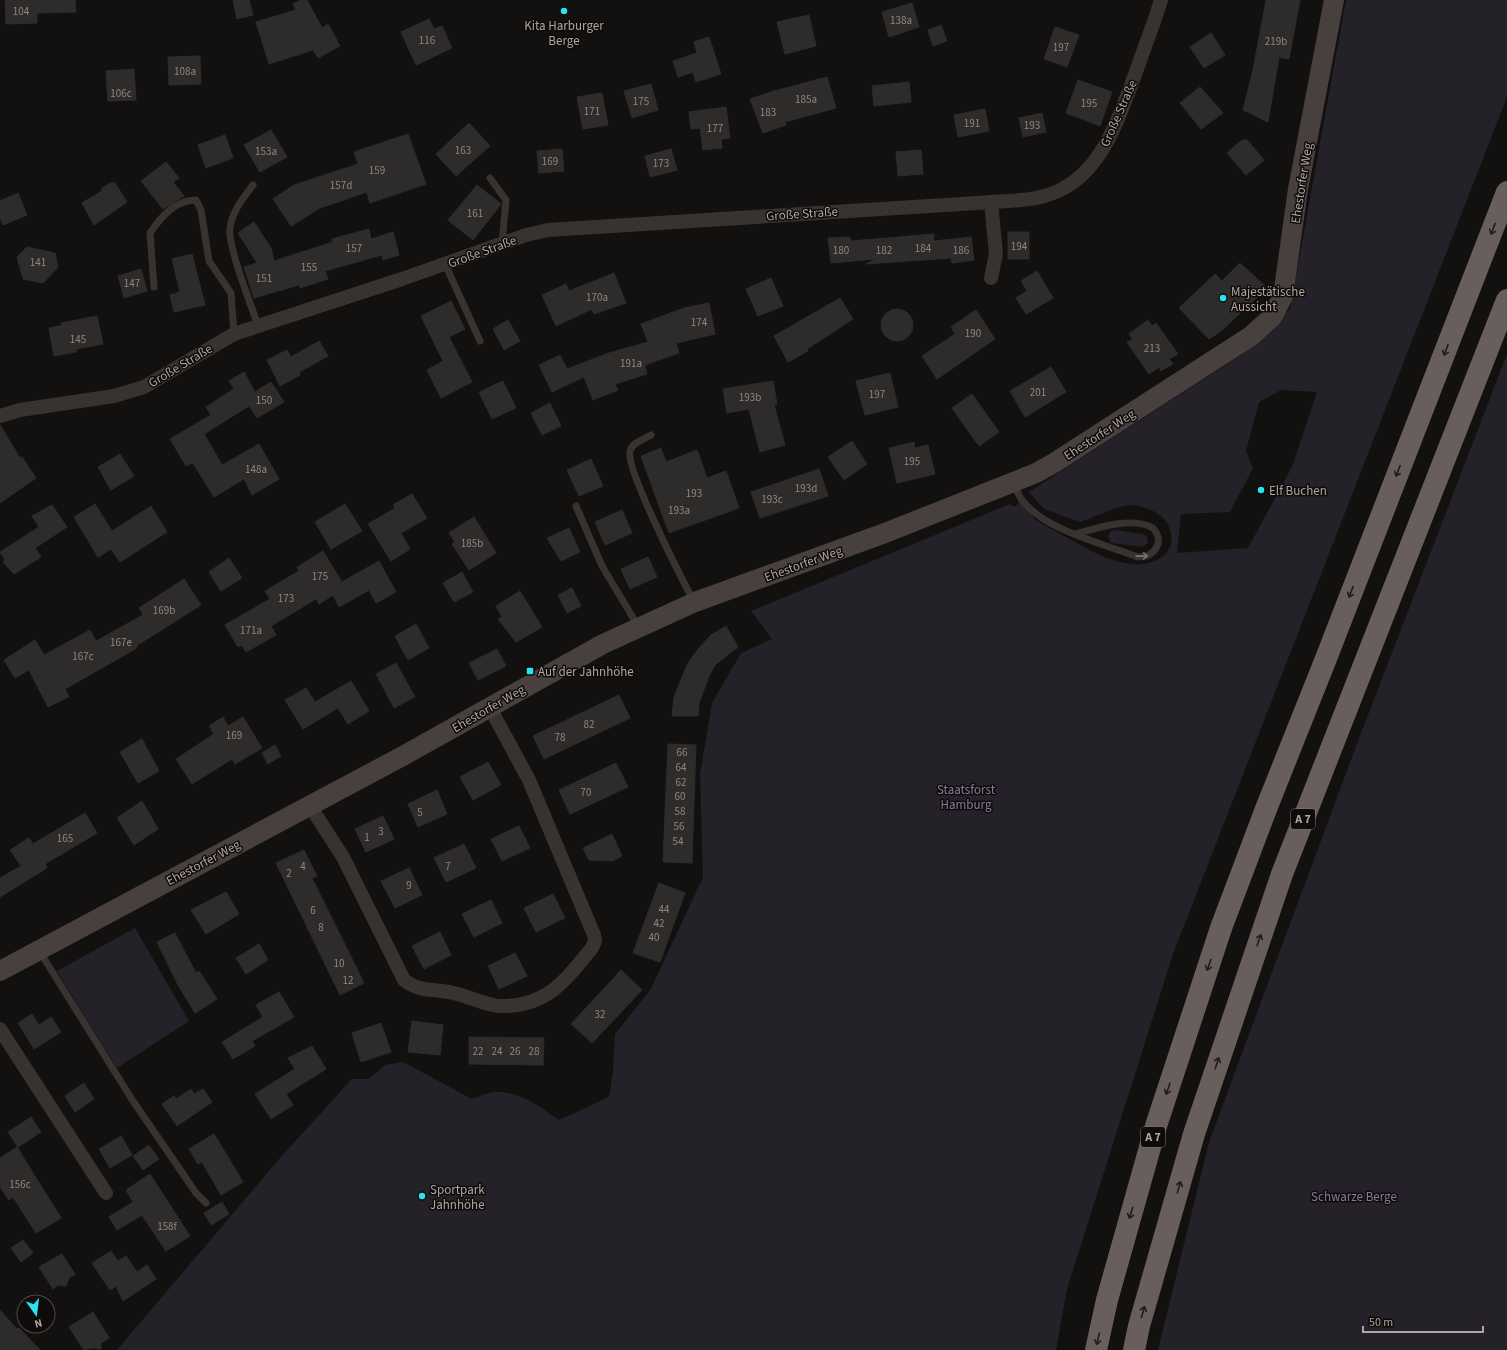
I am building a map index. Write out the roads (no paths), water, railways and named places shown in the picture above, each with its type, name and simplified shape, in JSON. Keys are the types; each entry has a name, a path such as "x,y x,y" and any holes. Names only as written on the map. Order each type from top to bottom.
{"highway":[{"name":"A 7","path":"1096,1350 1107,1300 1156,1126 1221,928 1507,192"},
{"name":"A 7","path":"1134,1350 1139,1326 1194,1134 1282,874 1507,300"}],"main road":[{"name":"Ehestorfer Weg","path":"0,971 310,806 490,708 577,658 639,628 694,602 885,533 1014,483 1054,463 1245,340 1267,323 1276,312 1283,296 1287,280 1298,189 1334,0"}],"street":[{"name":"Große Straße","path":"0,416 20,410 98,399 144,387 234,334 446,264 526,235 567,227 1024,200 1054,193 1076,180 1095,160 1110,135 1123,107 1161,0"},
{"path":"991,202 996,254 991,278"},
{"path":"310,806 343,857 404,980 413,987 453,993 477,1002 500,1006 526,1003 547,995 561,984 592,948 595,941 594,935 528,780 490,708"},
{"path":"0,1029 106,1193"}],"lane":[{"path":"490,178 506,200 502,244"},
{"path":"252,185 237,206 230,229 233,248 258,326"},
{"path":"154,287 150,233 166,212 188,200 196,200 201,210 209,261 231,294 234,334"},
{"path":"446,264 480,341"},
{"path":"651,435 632,446 629,453 634,474 665,544 694,602"},
{"path":"1014,483 1022,499 1038,514 1076,534 1138,557 1149,555 1153,552 1156,549 1159,540 1153,528 1142,524 1112,524 1076,534"},
{"path":"576,506 602,566 639,628"},
{"path":"39,950 133,1101 196,1193 206,1203"}],"place":[{"name":"Kita Harburger Berge","path":"564,11"},
{"name":"Majestätische Aussicht","path":"1223,298"},
{"name":"Elf Buchen","path":"1261,490"},
{"name":"Auf der Jahnhöhe","path":"530,671"},
{"name":"Sportpark Jahnhöhe","path":"422,1196"}],"park label":[{"name":"Staatsforst Hamburg","path":"966,796"},
{"name":"Schwarze Berge","path":"1354,1196"}]}
